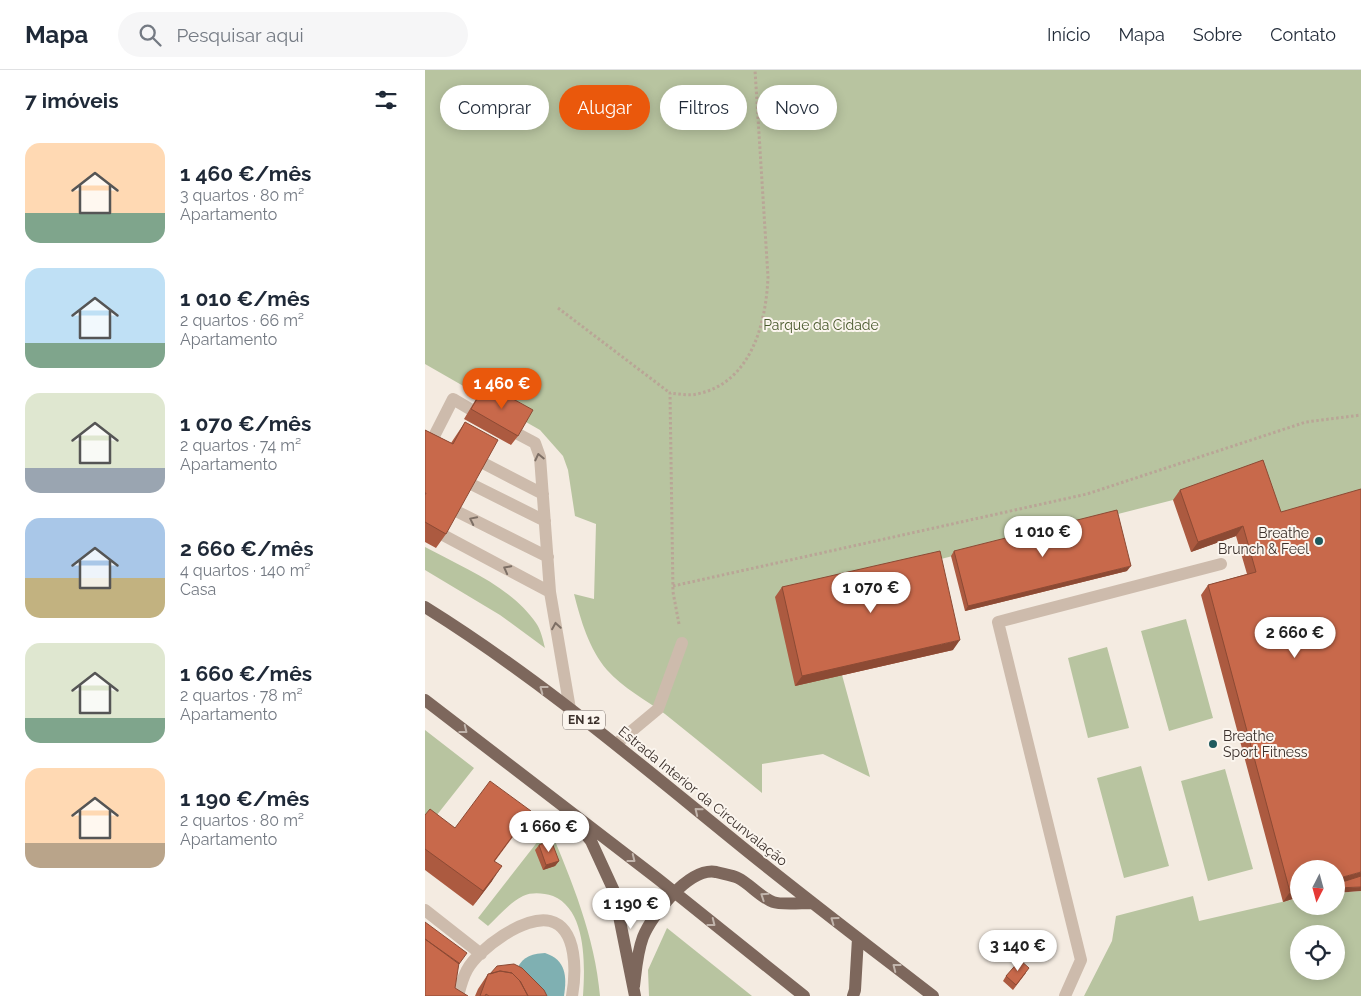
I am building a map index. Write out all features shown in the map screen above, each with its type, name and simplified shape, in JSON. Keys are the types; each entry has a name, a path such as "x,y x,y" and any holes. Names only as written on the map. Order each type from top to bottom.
{"main road":[{"name":"Estrada Interior da Circunvalação","path":"425,607 488,647 616,744 811,903 933,996"},
{"path":"425,700 566,808 804,996"},
{"path":"566,808 591,841 614,891 634,991"},
{"path":"634,991 637,958 642,938 650,922 674,893 685,883 701,874 713,872 738,878 774,903 811,903"},
{"path":"853,996 856,980 858,938"}],"street":[{"path":"427,450 438,439 453,399 470,409"},
{"path":"518,434 535,443 540,457 551,592 570,709"},
{"path":"483,463 543,494"},
{"path":"471,484 545,521"},
{"path":"456,511 548,557"},
{"path":"443,535 551,592"},
{"path":"1065,996 1081,960 998,622 1221,564"},
{"path":"616,744 658,709 682,643"},
{"path":"425,910 481,954"},
{"path":"459,996 467,970 499,938 527,922 549,921 560,925 569,938 576,974 572,996"}],"path":[{"path":"559,308 670,393 696,395 715,388 733,376 749,357 763,323 768,277 755,70"},
{"path":"670,393 673,586 682,643"},
{"path":"673,586 1087,494 1306,422 1361,415"}],"green space":[{"name":"Parque da Cidade","path":"425,70 1361,70 1361,498 1274,522 1173,500 933,561 795,685 842,675 870,777 823,754 762,764 762,793 665,714 635,694 607,670 590,644 574,594 594,599 596,524 575,516 568,470 563,456 540,430 425,364"},
{"path":"425,547 470,570 514,599 536,623 541,632 545,648 500,615 425,570"},
{"path":"1186,619 1213,718 1169,731 1141,631"},
{"path":"1107,647 1129,728 1088,738 1068,658"},
{"path":"425,730 474,768 425,830"},
{"path":"1141,766 1169,866 1124,878 1097,778"},
{"path":"1225,769 1253,869 1208,881 1181,781"},
{"path":"549,827 574,889 588,931 600,996 583,996 584,970 581,940 578,926 572,913 564,903 553,896 538,893 530,894 513,902 488,926 478,918"},
{"path":"1361,891 1361,996 1084,996 1112,941 1116,916 1193,896 1199,921 1290,900 1290,915 1345,915 1345,892"},
{"path":"667,928 752,996 649,996 648,970"}],"water":[{"path":"545,953 561,964 565,975 564,996 533,996 516,971 521,962 527,957"}],"building":[{"path":"486,384 533,410 518,436 471,409"},
{"path":"465,422 498,440 446,534 425,522 425,430 453,444"},
{"path":"1263,460 1281,512 1361,489 1361,872 1345,876 1345,860 1290,860 1290,892 1208,585 1256,572 1243,526 1198,542 1180,490"},
{"path":"1117,510 1131,566 968,606 954,551"},
{"path":"940,551 960,640 802,676 782,587"},
{"path":"490,781 531,811 494,861 502,866 483,891 425,849 425,815 430,809 455,828"},
{"path":"551,840 559,861 546,865 539,845"},
{"path":"1361,876 1361,887 1345,888 1345,881"},
{"path":"425,922 467,953 459,964 425,939"},
{"path":"425,939 459,963 455,988 468,996 425,996"},
{"path":"1020,960 1029,968 1016,985 1006,976"},
{"path":"514,964 522,968 544,990 547,996 528,996 520,981 512,973 500,971 490,974 497,966"},
{"path":"500,971 512,973 520,981 528,996 489,996 486,994 485,996 480,996 488,974"}],"place":[{"name":"Breathe Brunch & Feel","path":"1319,541"},
{"name":"Breathe Sport Fitness","path":"1213,744"}]}
